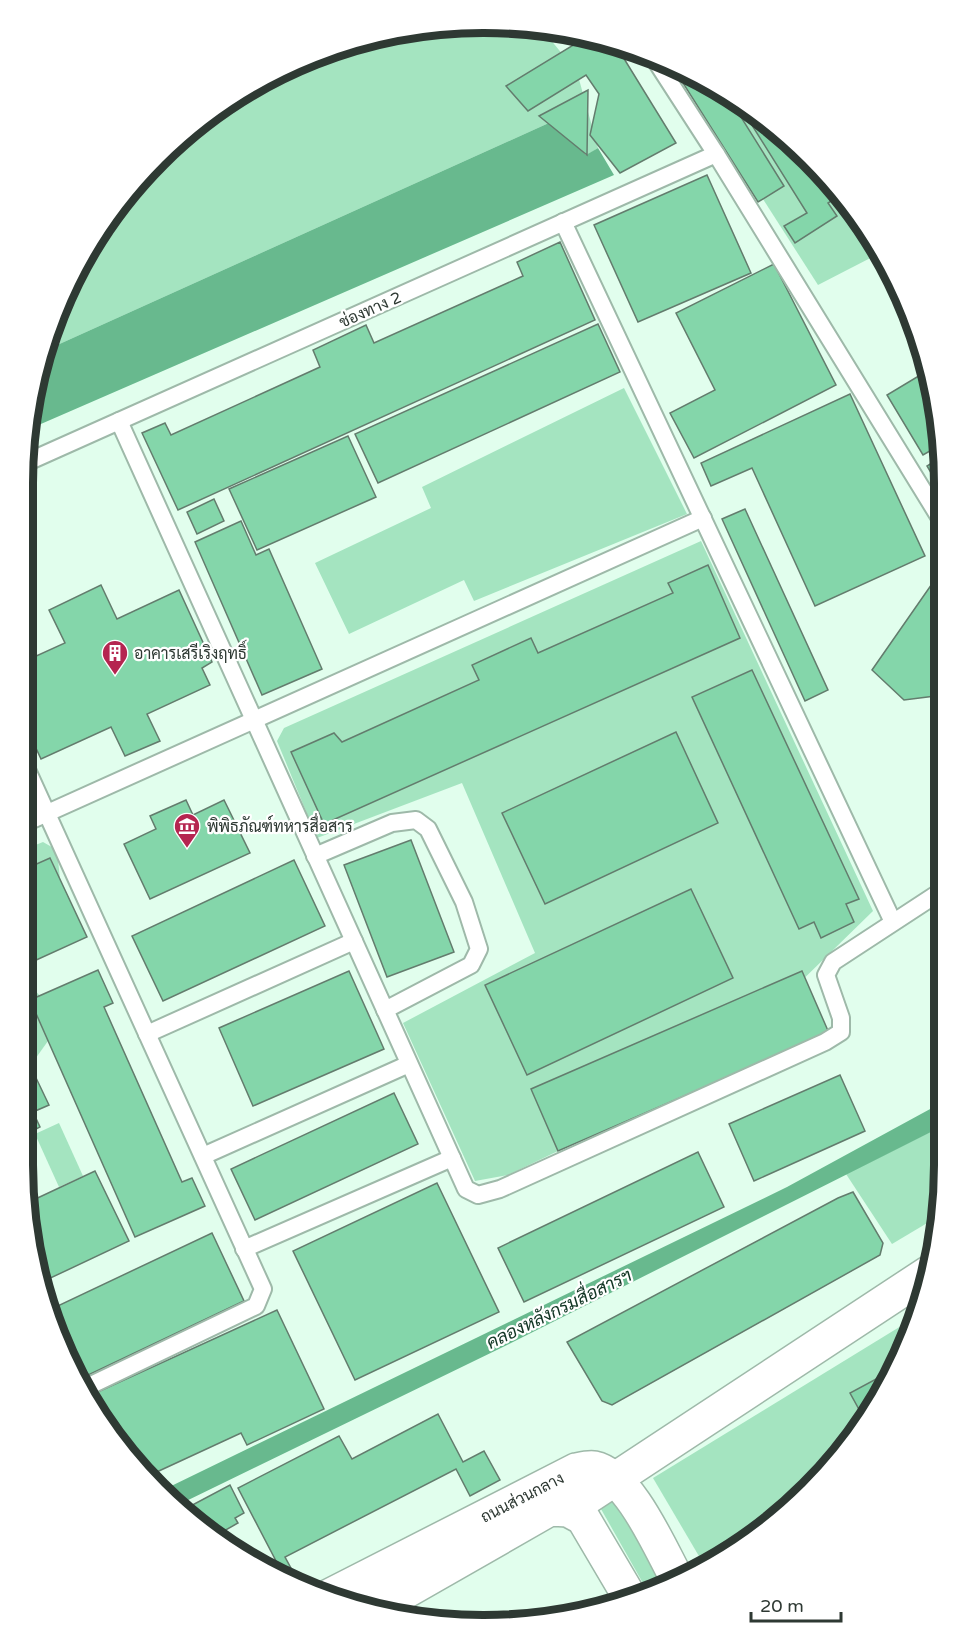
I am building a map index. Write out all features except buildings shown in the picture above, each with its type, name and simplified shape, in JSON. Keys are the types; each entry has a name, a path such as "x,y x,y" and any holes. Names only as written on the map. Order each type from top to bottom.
{"street":[{"path":"568,1510 920,1277"},
{"name":"ถนนส่วนกลาง","path":"339,1591 576,1470 594,1468 614,1479 634,1500 674,1573"},
{"name":"ถนนส่วนกลาง","path":"385,1604 550,1509 568,1510 583,1518 626,1592"}],"lane":[{"path":"661,69 934,507"},
{"name":"ช่องทาง 2","path":"34,460 716,154"},
{"path":"563,222 893,922"},
{"path":"119,421 466,1189 478,1195 500,1189 825,1042 841,1032 841,1018 826,975 833,962 934,896"},
{"path":"33,819 703,518"},
{"path":"33,783 263,1289 256,1305 90,1385"},
{"path":"315,856 392,823 416,820 428,829 464,902 479,949 471,965 385,1010"},
{"path":"147,1034 354,941"},
{"path":"203,1156 409,1064"},
{"path":"244,1249 452,1158"}],"shaded area":[{"path":"484,33 542,37 549,38 577,72 598,148 587,155 551,122 55,346 67,311 93,258 126,209 145,186 186,145 209,126 258,93 284,79 367,48 425,37"},
{"path":"688,82 734,109 781,145 822,186 841,209 873,257 818,285"},
{"path":"624,388 687,514 474,601 464,580 349,634 315,563 431,508 422,487"},
{"path":"701,541 873,911 785,997 558,1151 508,1175 475,1181 403,1023 535,953 462,783 317,838 277,741 284,728"},
{"path":"43,842 57,850 60,879 50,858 33,866 33,846"},
{"path":"33,988 63,1020 33,1062"},
{"path":"59,1123 83,1176 59,1187 35,1134"},
{"path":"934,1130 930,1221 892,1244 846,1174"},
{"path":"905,1324 874,1390 841,1439 822,1462 781,1503 758,1522 709,1555 701,1559 653,1478"},
{"path":"606,1496 620,1507 658,1580 644,1585 601,1509"}],"water":[{"path":"551,122 586,155 598,148 614,175 37,426 48,367 55,346"},
{"name":"คลองหลังกรมสื่อสารฯ","path":"934,1107 934,1131 505,1346 185,1502 169,1487 787,1187"}],"place":[{"name":"อาคารเสรีเริงฤทธิ์","path":"115,676"},
{"name":"พิพิธภัณฑ์ทหารสื่อสาร","path":"187,849"}]}
